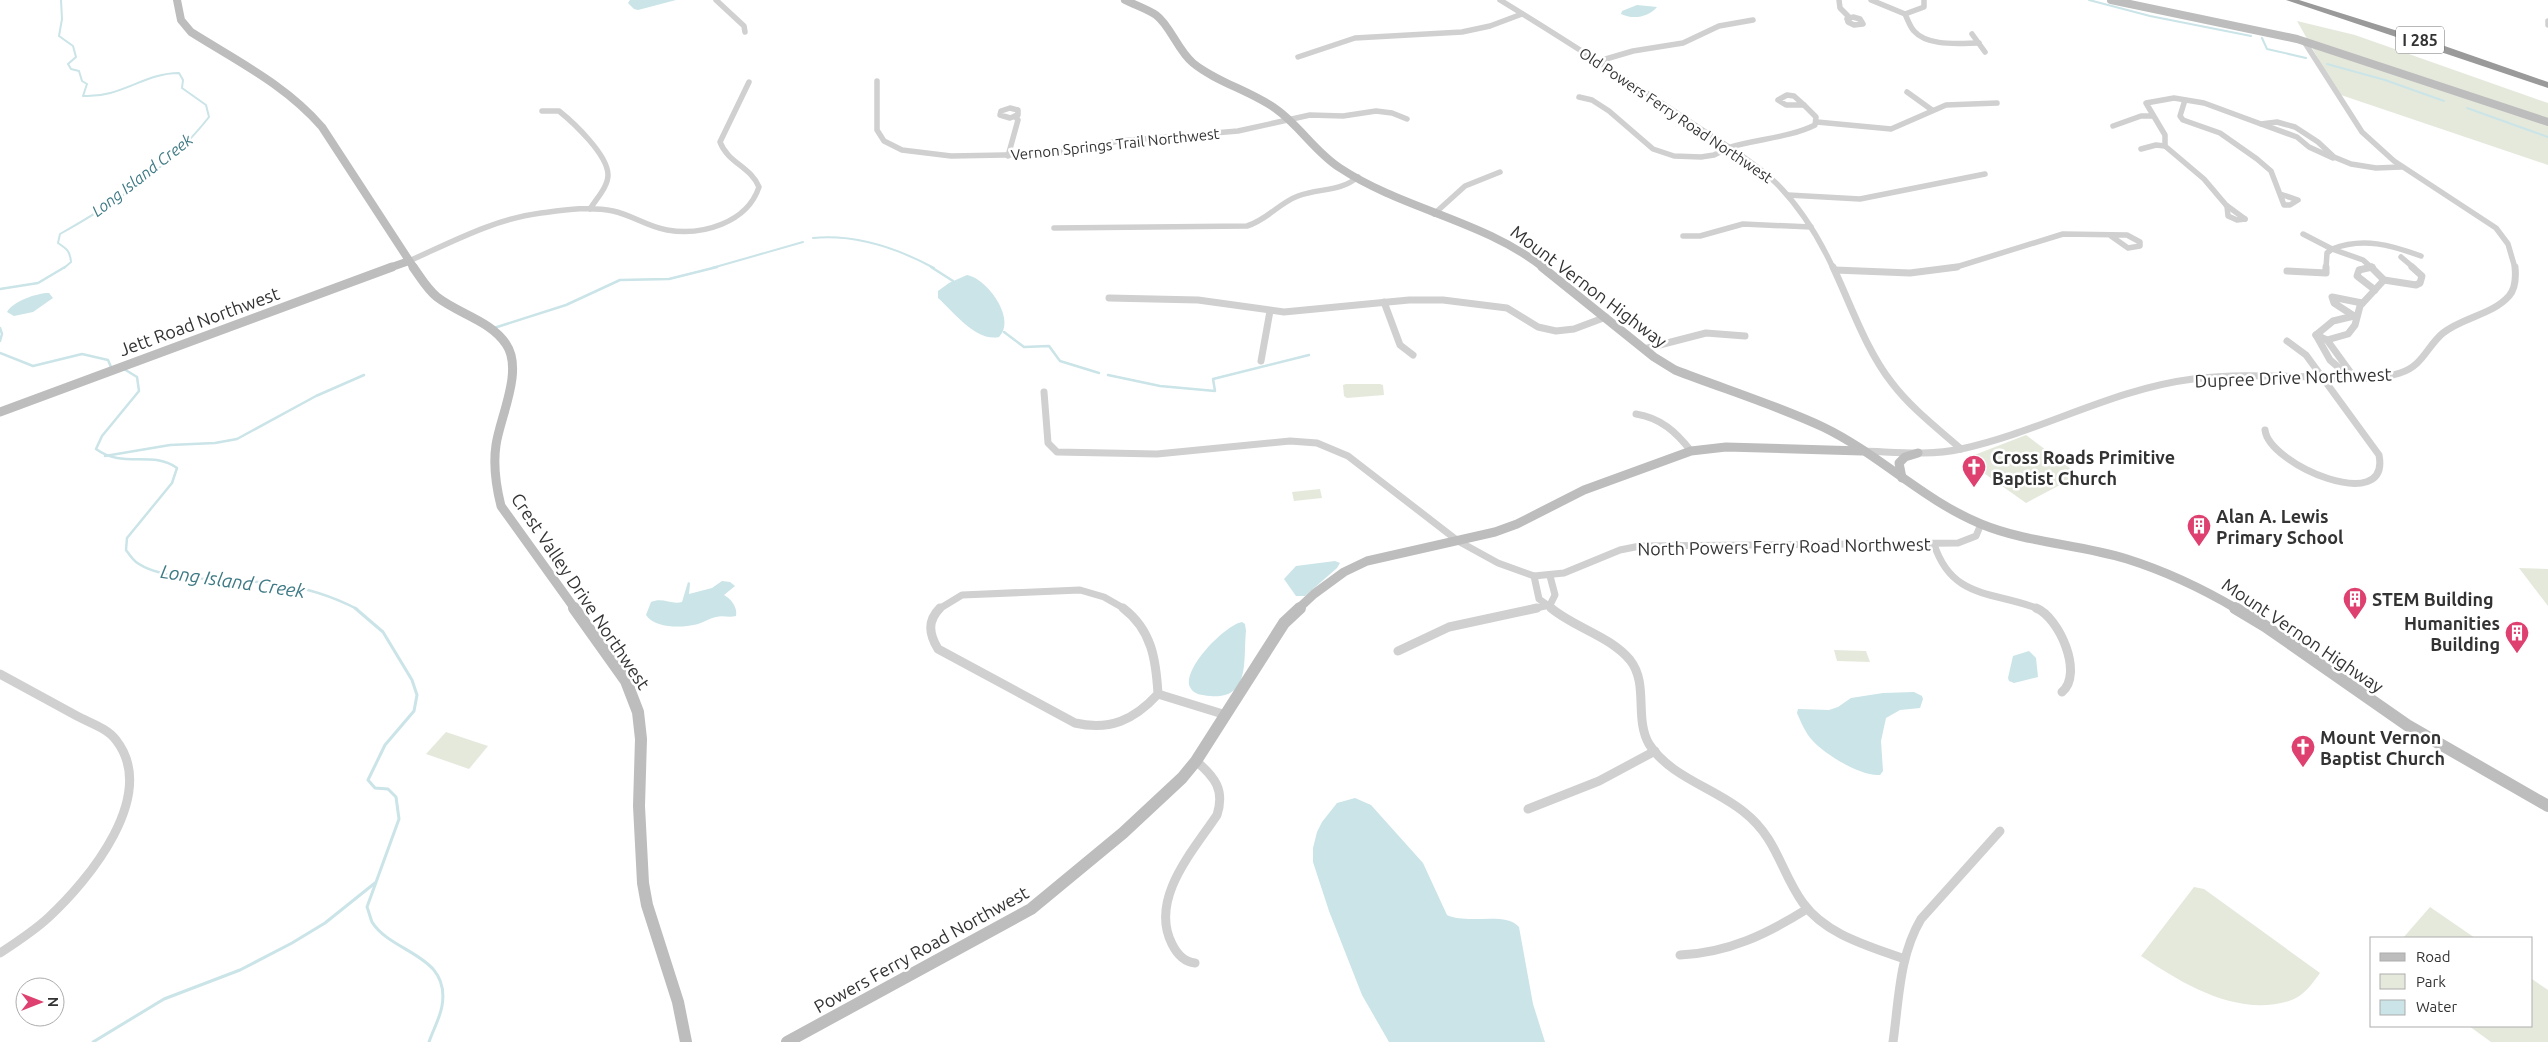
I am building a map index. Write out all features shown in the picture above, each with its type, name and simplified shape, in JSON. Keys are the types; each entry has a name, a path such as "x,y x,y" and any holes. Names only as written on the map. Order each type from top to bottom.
{"highway":[{"name":"I 285","path":"2290,0 2434,45 2548,84"},
{"name":"I 285","path":"2317,0 2548,76"}],"street":[{"name":"Crest Valley Drive Northwest","path":"177,0 181,20 191,32 281,87 314,117 434,296 488,329 504,341 510,351 512,376 499,430 494,470 502,506 626,682 634,697 638,712 641,740 639,806 643,883 647,905 674,987 686,1042"},
{"path":"716,0 744,26 745,32"},
{"name":"Mount Vernon Highway","path":"1118,0 1128,1 1158,16 1183,54 1194,64 1258,96 1290,118 1326,156 1358,178 1434,214 1477,228 1504,241 1537,263 1644,349 1684,375 1830,430 1942,505 1981,524 2024,537 2127,559 2207,591 2265,626 2407,725 2548,806"},
{"name":"Old Powers Ferry Road Northwest","path":"1500,0 1599,61 1728,148 1760,170 1788,195 1811,227 1836,270 1869,345 1890,381 1904,398 1961,449"},
{"path":"1839,0 1840,8 1850,18"},
{"path":"1871,0 1905,14 1914,31 1923,38 1955,43 1979,43"},
{"path":"1905,14 1924,7 1924,0"},
{"path":"2111,0 2306,43 2548,122"},
{"path":"1298,57 1355,38 1462,32 1490,26 1522,14"},
{"path":"1599,61 1632,51 1683,43 1719,26 1753,20"},
{"path":"1972,34 1985,52"},
{"path":"2311,36 2320,44 2352,53 2367,62"},
{"name":"Dupree Drive Northwest","path":"1863,451 1918,453 1961,449 2167,383 2216,377 2381,377 2411,370 2424,360 2434,343 2444,333 2502,302 2511,294 2516,284 2516,275 2510,248 2498,230 2479,215 2401,167 2385,155 2362,132 2306,43"},
{"name":"Vernon Springs Trail Northwest","path":"877,81 877,130 881,138 888,144 902,150 934,155 1008,156 1050,154 1118,141 1238,131 1310,115 1343,116 1376,111 1392,113 1407,119"},
{"path":"409,261 511,218 536,214 590,209 623,213 658,228 682,231 718,225 748,208 758,194 758,182 751,173 726,157 720,142 749,82"},
{"path":"1907,92 1932,110"},
{"path":"1578,97 1592,100 1609,111 1653,149 1674,156 1708,156 1724,152 1728,148 1752,140 1803,131 1814,126 1817,122"},
{"path":"2164,146 2165,135 2146,103 2156,98 2209,103 2261,124 2267,121 2291,125 2324,147 2336,158 2356,166 2386,169 2401,167"},
{"path":"2185,100 2180,116 2183,120 2220,132 2258,159 2271,171 2284,205 2290,206 2298,200 2280,194"},
{"path":"1817,122 1891,129 1932,110 1964,103 1997,103"},
{"path":"1804,105 1816,117 1817,122"},
{"path":"542,112 560,111 581,132 607,167 606,181 590,209"},
{"path":"1008,156 1018,120 1015,116"},
{"path":"2112,126 2141,116 2153,116"},
{"path":"2141,150 2156,145 2164,146 2204,179 2227,206"},
{"path":"1434,214 1464,186 1500,172"},
{"path":"1788,195 1860,199 1985,174"},
{"path":"1054,228 1247,226 1266,220 1297,196 1343,187 1358,178"},
{"path":"1683,236 1700,236 1743,224 1811,227"},
{"path":"1836,270 1934,272 1951,269 2063,234 2088,233 2112,236"},
{"path":"2303,234 2332,248 2364,260 2384,280 2408,285 2420,283 2422,276 2401,257"},
{"path":"2287,271 2326,273 2327,253 2332,248 2349,243 2376,242 2421,256"},
{"name":"Jett Road Northwest","path":"0,412 409,261"},
{"path":"2373,267 2359,270 2357,276 2375,290"},
{"path":"2327,340 2348,334 2355,325 2354,316 2362,303 2384,280"},
{"path":"2354,316 2334,303 2332,297 2350,299 2362,303"},
{"path":"1109,298 1198,300 1270,311 1299,311 1384,302 1431,300 1499,306 1514,311 1538,327 1556,331 1574,329 1606,317"},
{"path":"1384,302 1400,345 1413,355"},
{"path":"1261,361 1270,311"},
{"path":"2316,335 2330,322 2343,316 2354,316"},
{"path":"1644,349 1705,332 1724,332 1746,336"},
{"path":"2316,335 2324,353 2340,371 2351,378"},
{"path":"2316,335 2327,340 2351,373 2351,378"},
{"path":"2265,430 2266,438 2274,446 2302,468 2319,476 2353,483 2368,481 2378,476 2382,467 2379,455 2306,355 2287,341"},
{"name":"North Powers Ferry Road Northwest","path":"1044,392 1048,442 1057,452 1157,454 1290,442 1317,443 1348,456 1458,541 1498,563 1534,576 1550,576 1620,550 1640,546 1934,544 1967,541 1976,536 1981,524"},
{"path":"1636,414 1653,417 1668,425 1691,451"},
{"path":"1825,450 1834,442 1830,430"},
{"name":"Powers Ferry Road Northwest","path":"787,1042 1031,909 1123,833 1182,778 1196,761 1284,623 1314,594 1344,572 1367,561 1458,541 1517,524 1584,490 1691,451 1726,447 1863,451"},
{"path":"1902,478 1899,463 1905,457 1918,453"},
{"path":"1934,544 1944,569 1962,584 1989,596 2028,603 2043,611 2055,621 2064,637 2072,679 2069,687 2062,692"},
{"path":"1534,576 1539,599 1550,605 1568,622 1611,643 1632,664 1640,684 1642,727 1654,751 1756,823 1774,847 1807,909 1821,923 1838,934 1904,959"},
{"path":"1550,576 1555,595 1550,605"},
{"path":"1080,590 1102,594 1123,607 1146,634 1154,653 1158,694 1141,713 1122,723 1098,728 1075,724 938,649 932,641 929,631 930,621 942,604 962,594 972,592 1080,590"},
{"path":"1398,651 1449,627 1550,605"},
{"path":"0,674 106,731 124,752 130,778 125,809 116,829 91,870 48,918 0,953"},
{"path":"1158,694 1226,715"},
{"path":"1528,809 1599,781 1654,751"},
{"path":"1195,963 1184,960 1171,945 1165,931 1163,915 1169,892 1217,816 1222,804 1222,792 1218,781 1196,761"},
{"path":"1893,1042 1904,959 1912,934 1921,919 2000,831"},
{"path":"1680,954 1698,955 1742,943 1776,928 1807,909"}],"green space":[{"path":"2297,21 2355,35 2548,103 2548,165 2338,94"},
{"path":"1380,384 1383,385 1384,395 1347,398 1344,396 1343,385"},
{"path":"2026,435 2079,475 2026,503 1964,459"},
{"path":"1320,489 1322,498 1294,501 1292,492"},
{"path":"2519,568 2548,569 2548,606"},
{"path":"1834,650 1866,651 1870,662 1837,661"},
{"path":"446,732 488,746 469,769 426,754"},
{"path":"2194,887 2204,889 2320,973 2307,990 2289,1001 2269,1005 2250,1005 2230,1001 2193,987 2141,956"},
{"path":"2430,907 2474,937 2404,937"},
{"path":"2533,980 2548,990 2548,1042 2491,1042 2470,1027 2533,1027"}],"water":[{"path":"630,0 676,0 638,10 628,3"},
{"path":"1637,5 1657,7 1650,13 1636,17 1621,14 1622,11"},
{"path":"967,275 983,284 998,301 1005,321 1004,330 999,337 990,337 974,331 938,298 938,291 949,283"},
{"path":"49,293 53,298 33,312 14,316 7,312 14,304 26,298"},
{"path":"1335,561 1340,563 1337,568 1305,596 1296,596 1284,579 1296,566"},
{"path":"722,581 730,582 735,586 724,595 733,603 736,609 736,616 719,616 698,624 678,627 656,623 646,615 651,602 659,600 674,603 682,602 688,582 690,583 689,594 712,588"},
{"path":"1242,622 1245,624 1246,631 1245,654 1239,685 1232,692 1223,696 1210,696 1194,692 1190,687 1189,679 1198,659 1216,639"},
{"path":"2029,651 2036,658 2038,677 2014,683 2009,681 2013,656"},
{"path":"1914,692 1922,696 1920,708 1900,710 1886,718 1881,741 1883,771 1880,775 1863,772 1844,764 1825,752 1810,737 1797,713 1798,709 1829,710 1838,707 1851,698 1883,693"},
{"path":"1355,798 1371,805 1423,863 1447,915 1465,919 1505,920 1513,922 1519,927 1533,1004 1545,1042 1389,1042 1362,995 1329,911 1313,862 1313,848 1322,822 1337,803"}],"waterway":[{"name":"Long Island Creek","path":"61,0 62,19 59,36 73,46 76,57 68,64 71,69 79,71 82,81 87,84 83,96 97,96 121,90 155,77 179,73 183,80 182,88 206,105 209,117 177,152 140,183 101,210 60,234 58,243 68,251 71,262 64,268"},
{"path":"2089,0 2150,16 2251,36"},
{"path":"2262,38 2267,49 2306,58"},
{"path":"2327,64 2385,80 2444,101"},
{"path":"2467,108 2548,137"},
{"path":"813,238 829,237 860,240 905,254 934,268"},
{"path":"712,268 803,242"},
{"name":"Long Island Creek","path":"0,289 38,283 65,267"},
{"path":"494,328 566,305 620,280 669,279 717,267"},
{"path":"931,267 953,281"},
{"name":"Long Island Creek","path":"0,328 2,334 0,341"},
{"path":"1004,332 1024,347 1049,346 1060,361 1099,373"},
{"name":"Long Island Creek","path":"0,353 33,366 82,354 108,360 111,367"},
{"path":"1108,375 1160,386 1215,391 1213,379 1309,355"},
{"name":"Long Island Creek","path":"108,456 96,449 102,436 139,391 137,377 124,369"},
{"path":"108,456 170,445 215,443 237,439 316,396 364,375"},
{"name":"Long Island Creek","path":"108,456 127,459 158,460 177,468 172,483 127,538 126,550 136,562 165,574 204,579 262,582 309,590 329,596 355,608"},
{"name":"Long Island Creek","path":"355,608 383,632 412,680 417,695 414,711 385,745 368,780 375,788 388,789 396,797 399,819 367,907 372,922 381,933 429,965 438,975 442,989 442,1006 429,1042"},
{"path":"93,1042 164,999 240,970 292,943 325,923 375,883"}],"place":[{"name":"Cross Roads Primitive Baptist Church","path":"1974,488"},
{"name":"Alan A. Lewis Primary School","path":"2199,547"},
{"name":"STEM Building","path":"2355,620"},
{"name":"Humanities Building","path":"2517,654"},
{"name":"Mount Vernon Baptist Church","path":"2303,768"}]}
